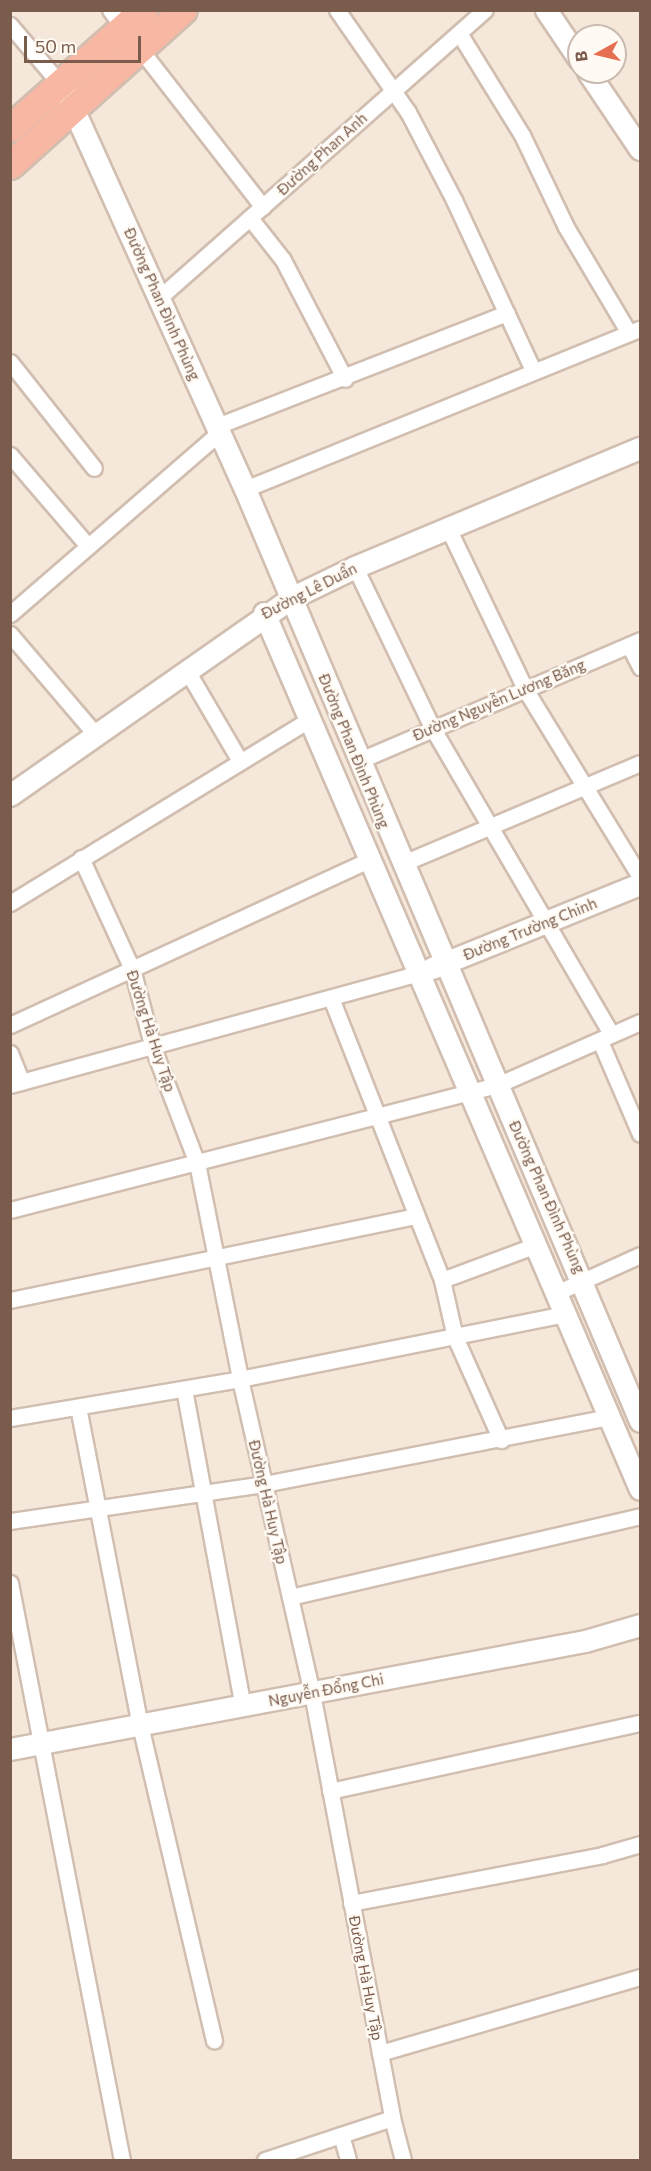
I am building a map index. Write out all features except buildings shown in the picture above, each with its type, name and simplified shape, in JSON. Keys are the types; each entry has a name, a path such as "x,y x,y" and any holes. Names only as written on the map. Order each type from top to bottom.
{"highway":[{"path":"10,165 183,10"},
{"path":"10,128 60,84 126,16"}],"street":[{"path":"337,10 394,89 435,162 533,370"},
{"path":"546,10 567,41"},
{"name":"Đường Phan Anh","path":"159,298 484,11"},
{"path":"10,25 60,84"},
{"path":"245,489 533,370 635,331 566,228 522,135 459,33"},
{"path":"140,49 263,207"},
{"name":"Đường Phan Đình Phùng","path":"60,84 74,108 245,489 401,864 583,1280 640,1421"},
{"path":"596,84 640,149"},
{"path":"250,218 283,260 345,379"},
{"path":"10,614 218,429 507,313"},
{"path":"10,362 94,468"},
{"name":"Đường Lê Duẩn","path":"10,795 264,613 291,598 355,567 640,448"},
{"path":"10,455 88,546"},
{"path":"448,528 525,689 640,877"},
{"path":"355,567 433,729 548,921 606,1038 640,1134"},
{"name":"Đường Phan Đình Phùng","path":"264,613 640,1489"},
{"path":"10,634 95,734"},
{"path":"635,642 640,667"},
{"name":"Đường Nguyễn Lương Băng","path":"358,761 635,642"},
{"path":"186,669 240,761"},
{"path":"10,903 310,719"},
{"path":"401,864 489,824 640,763"},
{"name":"Đường Hà Huy Tập","path":"81,858 132,969 153,1048 197,1163 240,1379 312,1693 392,2118 403,2160"},
{"path":"10,1025 371,859"},
{"name":"Đường Trường Chinh","path":"419,974 640,884"},
{"path":"10,1053 16,1083 153,1048 419,974"},
{"path":"331,998 380,1115 414,1216 442,1280 454,1337 501,1440"},
{"path":"10,1210 497,1084 640,1022"},
{"path":"10,1300 414,1216"},
{"path":"442,1280 536,1245"},
{"path":"556,1293 640,1256"},
{"path":"10,1418 240,1379 565,1314"},
{"path":"184,1389 243,1706"},
{"path":"78,1407 140,1725 214,2040"},
{"path":"10,1521 98,1511 264,1484 501,1440 610,1417"},
{"path":"290,1597 640,1516"},
{"path":"10,1583 122,2160"},
{"name":"Nguyễn Đổng Chi","path":"10,1749 585,1641 640,1625"},
{"path":"330,1791 640,1723"},
{"path":"351,1904 602,1855 640,1844"},
{"path":"380,2053 640,1977"},
{"path":"266,2160 392,2118"},
{"path":"341,2135 348,2160"}],"shaded area":[{"path":"11,11 640,11 640,2160 11,2160"}]}
